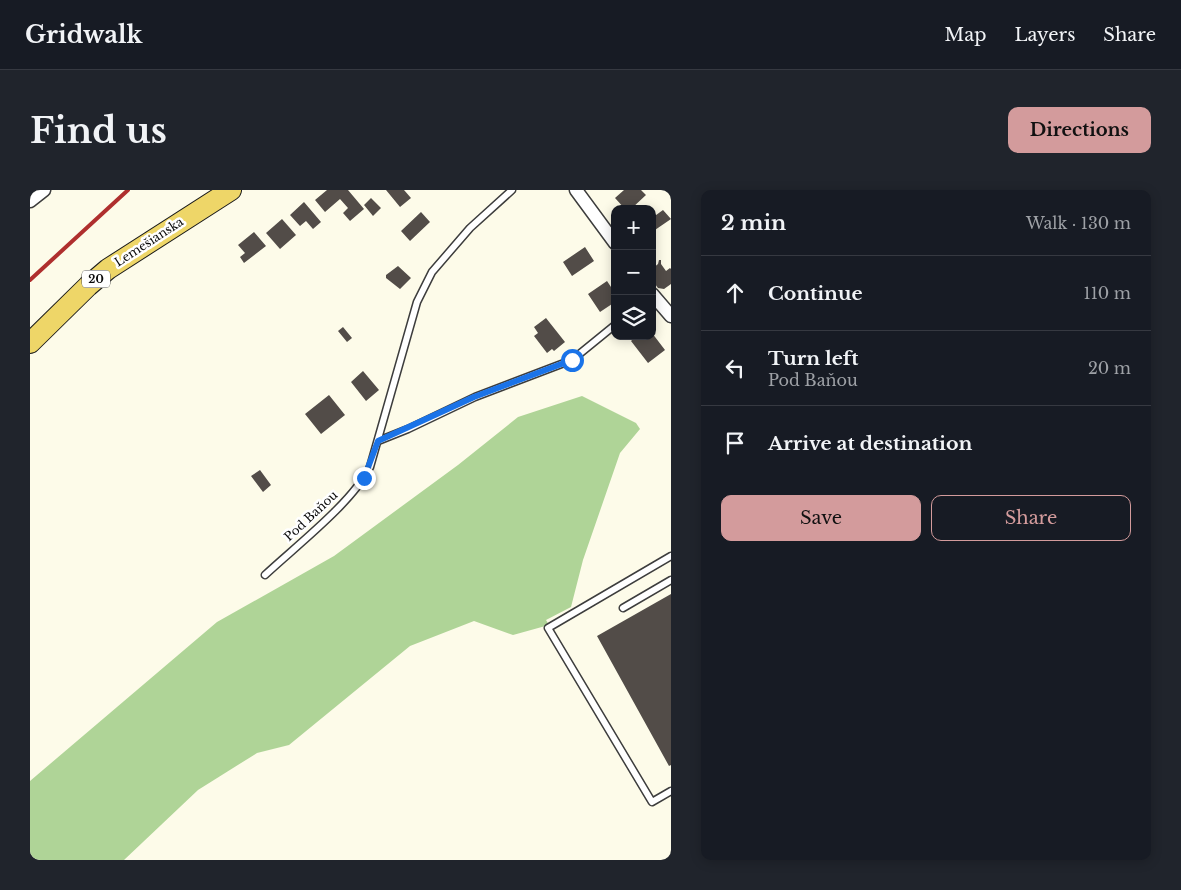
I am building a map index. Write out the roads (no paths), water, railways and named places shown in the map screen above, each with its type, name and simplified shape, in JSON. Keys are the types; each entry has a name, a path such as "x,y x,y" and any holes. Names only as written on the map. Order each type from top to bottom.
{"main road":[{"name":"Lemešianska","path":"30,343 108,269 231,190"}],"street":[{"path":"30,201 44,190"},
{"path":"576,190 611,238"},
{"path":"653,295 671,316"}],"lane":[{"name":"Pod Baňou","path":"265,575 348,498 364,478 378,441 417,302 432,272 470,228 512,190"},
{"path":"378,441 474,397 572,360 611,328"},
{"path":"671,556 548,628 652,802 671,791"},
{"path":"623,608 671,580"}],"railway":[{"path":"30,280 128,190"}]}
